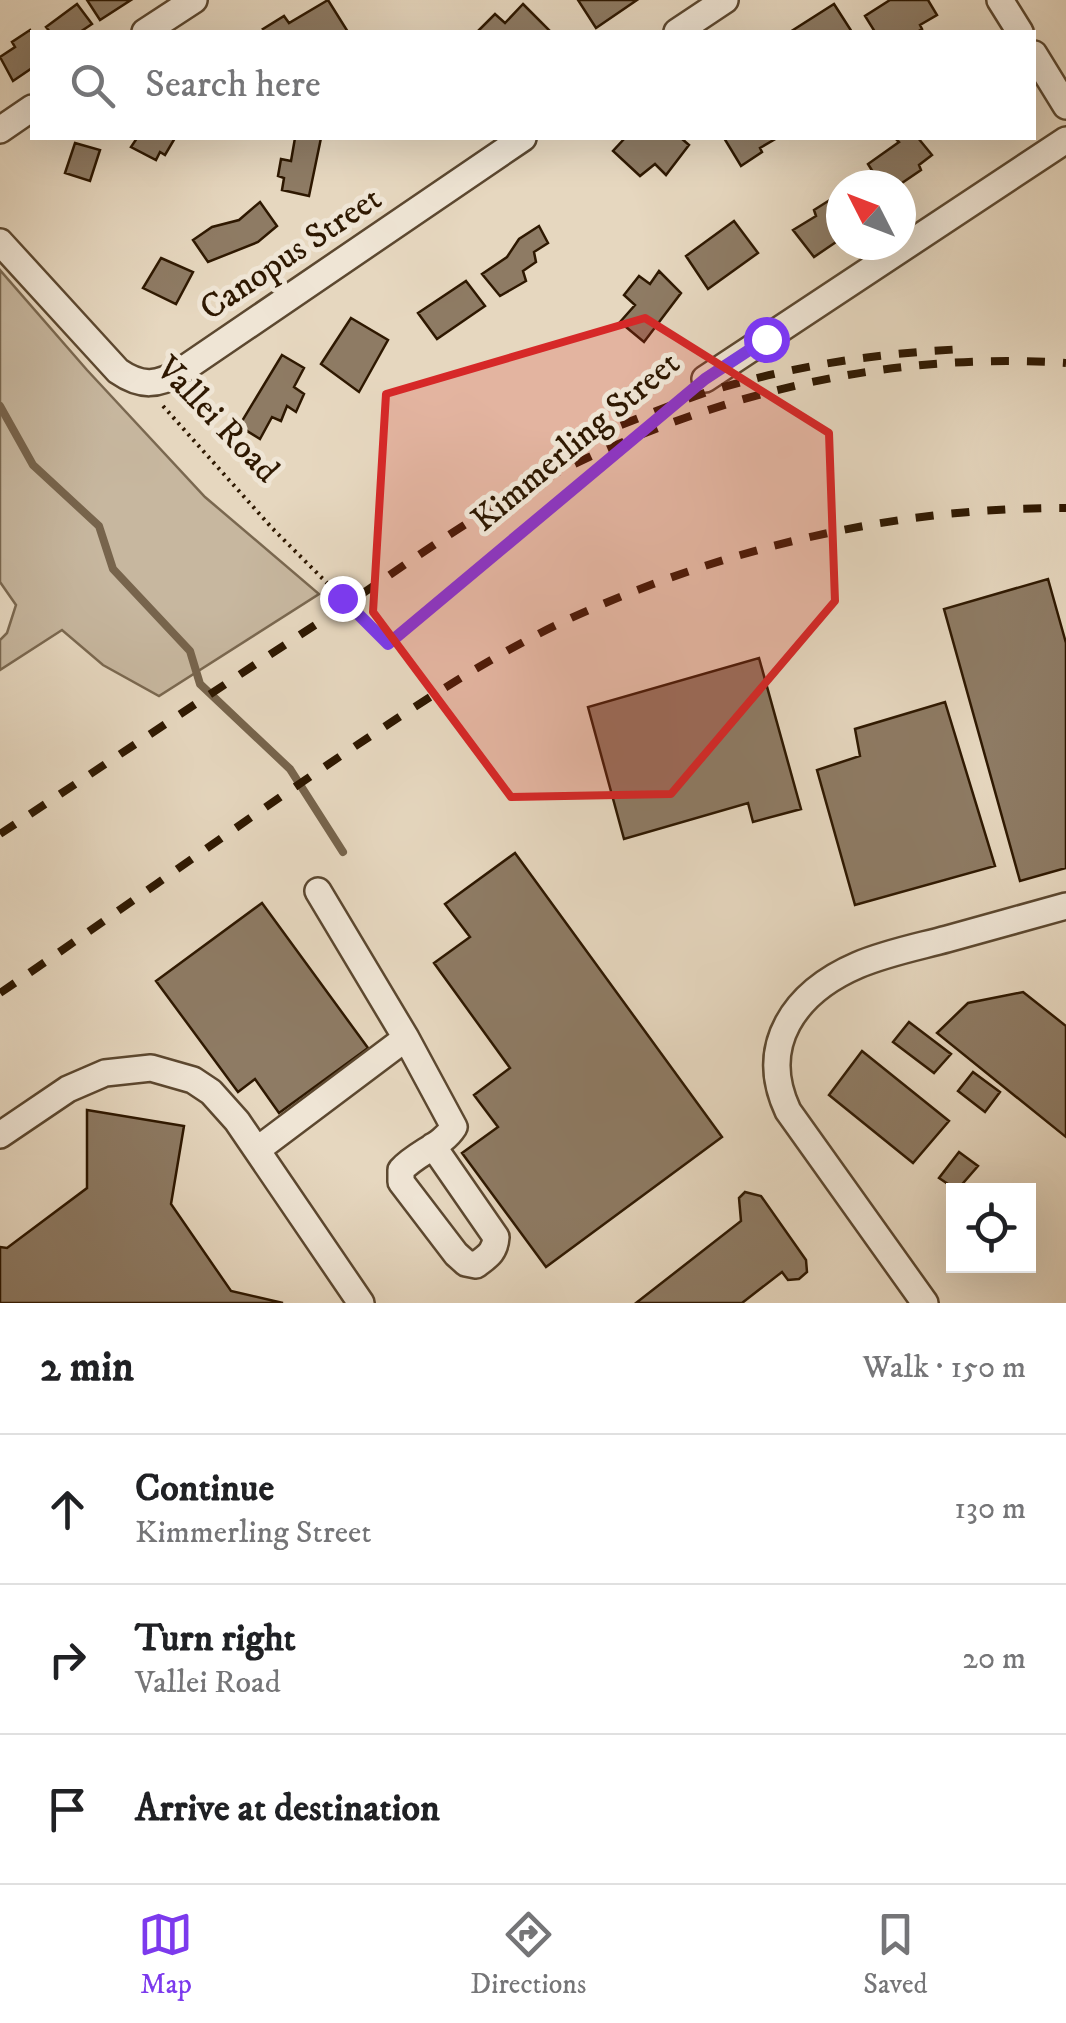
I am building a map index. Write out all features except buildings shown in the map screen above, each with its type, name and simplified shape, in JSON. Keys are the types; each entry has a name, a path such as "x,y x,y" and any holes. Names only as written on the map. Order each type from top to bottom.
{"street":[{"path":"149,30 194,0"},
{"path":"680,30 725,0"},
{"path":"1000,0 1019,30"},
{"path":"1036,57 1066,106"},
{"path":"0,130 30,109"},
{"name":"Canopus Street","path":"143,384 170,378 521,140"},
{"name":"Kimmerling Street","path":"705,379 1066,140"},
{"name":"Vallei Road","path":"0,242 118,371 143,384"},
{"path":"318,891 454,1127 448,1136 410,1160 401,1170 401,1182 456,1254 466,1263 476,1264 496,1247 496,1237 433,1146"},
{"path":"925,1303 788,1111 777,1087 777,1052 794,1015 825,983 859,964 1066,906"},
{"path":"256,1150 406,1038"},
{"path":"0,1135 83,1081 128,1069 151,1068 193,1080 211,1092 256,1150 361,1303"}],"path":[{"name":"Kimmerling Street","path":"388,644 705,379"},
{"name":"Vallei Road","path":"143,384 272,528 388,644"}],"highlighted area":[{"path":"645,318 829,433 835,601 671,794 511,797 373,612 386,394"}],"shaded area":[{"path":"0,270 205,497 319,594 159,696 103,665 62,630 0,670 0,640 7,633 16,605 0,582"}],"waterway":[{"path":"0,406 33,465 99,526 113,569 190,651 200,684 290,769 343,852"}],"railway":[{"path":"621,425 707,392 770,375 867,358 965,349"},
{"path":"0,834 468,523 577,463 711,409 780,389 922,365 1066,363"},
{"path":"0,993 411,710 558,624 703,566 822,534 944,514 1066,508"}],"route":[{"path":"342,598 388,644 705,379 766,339"}]}
